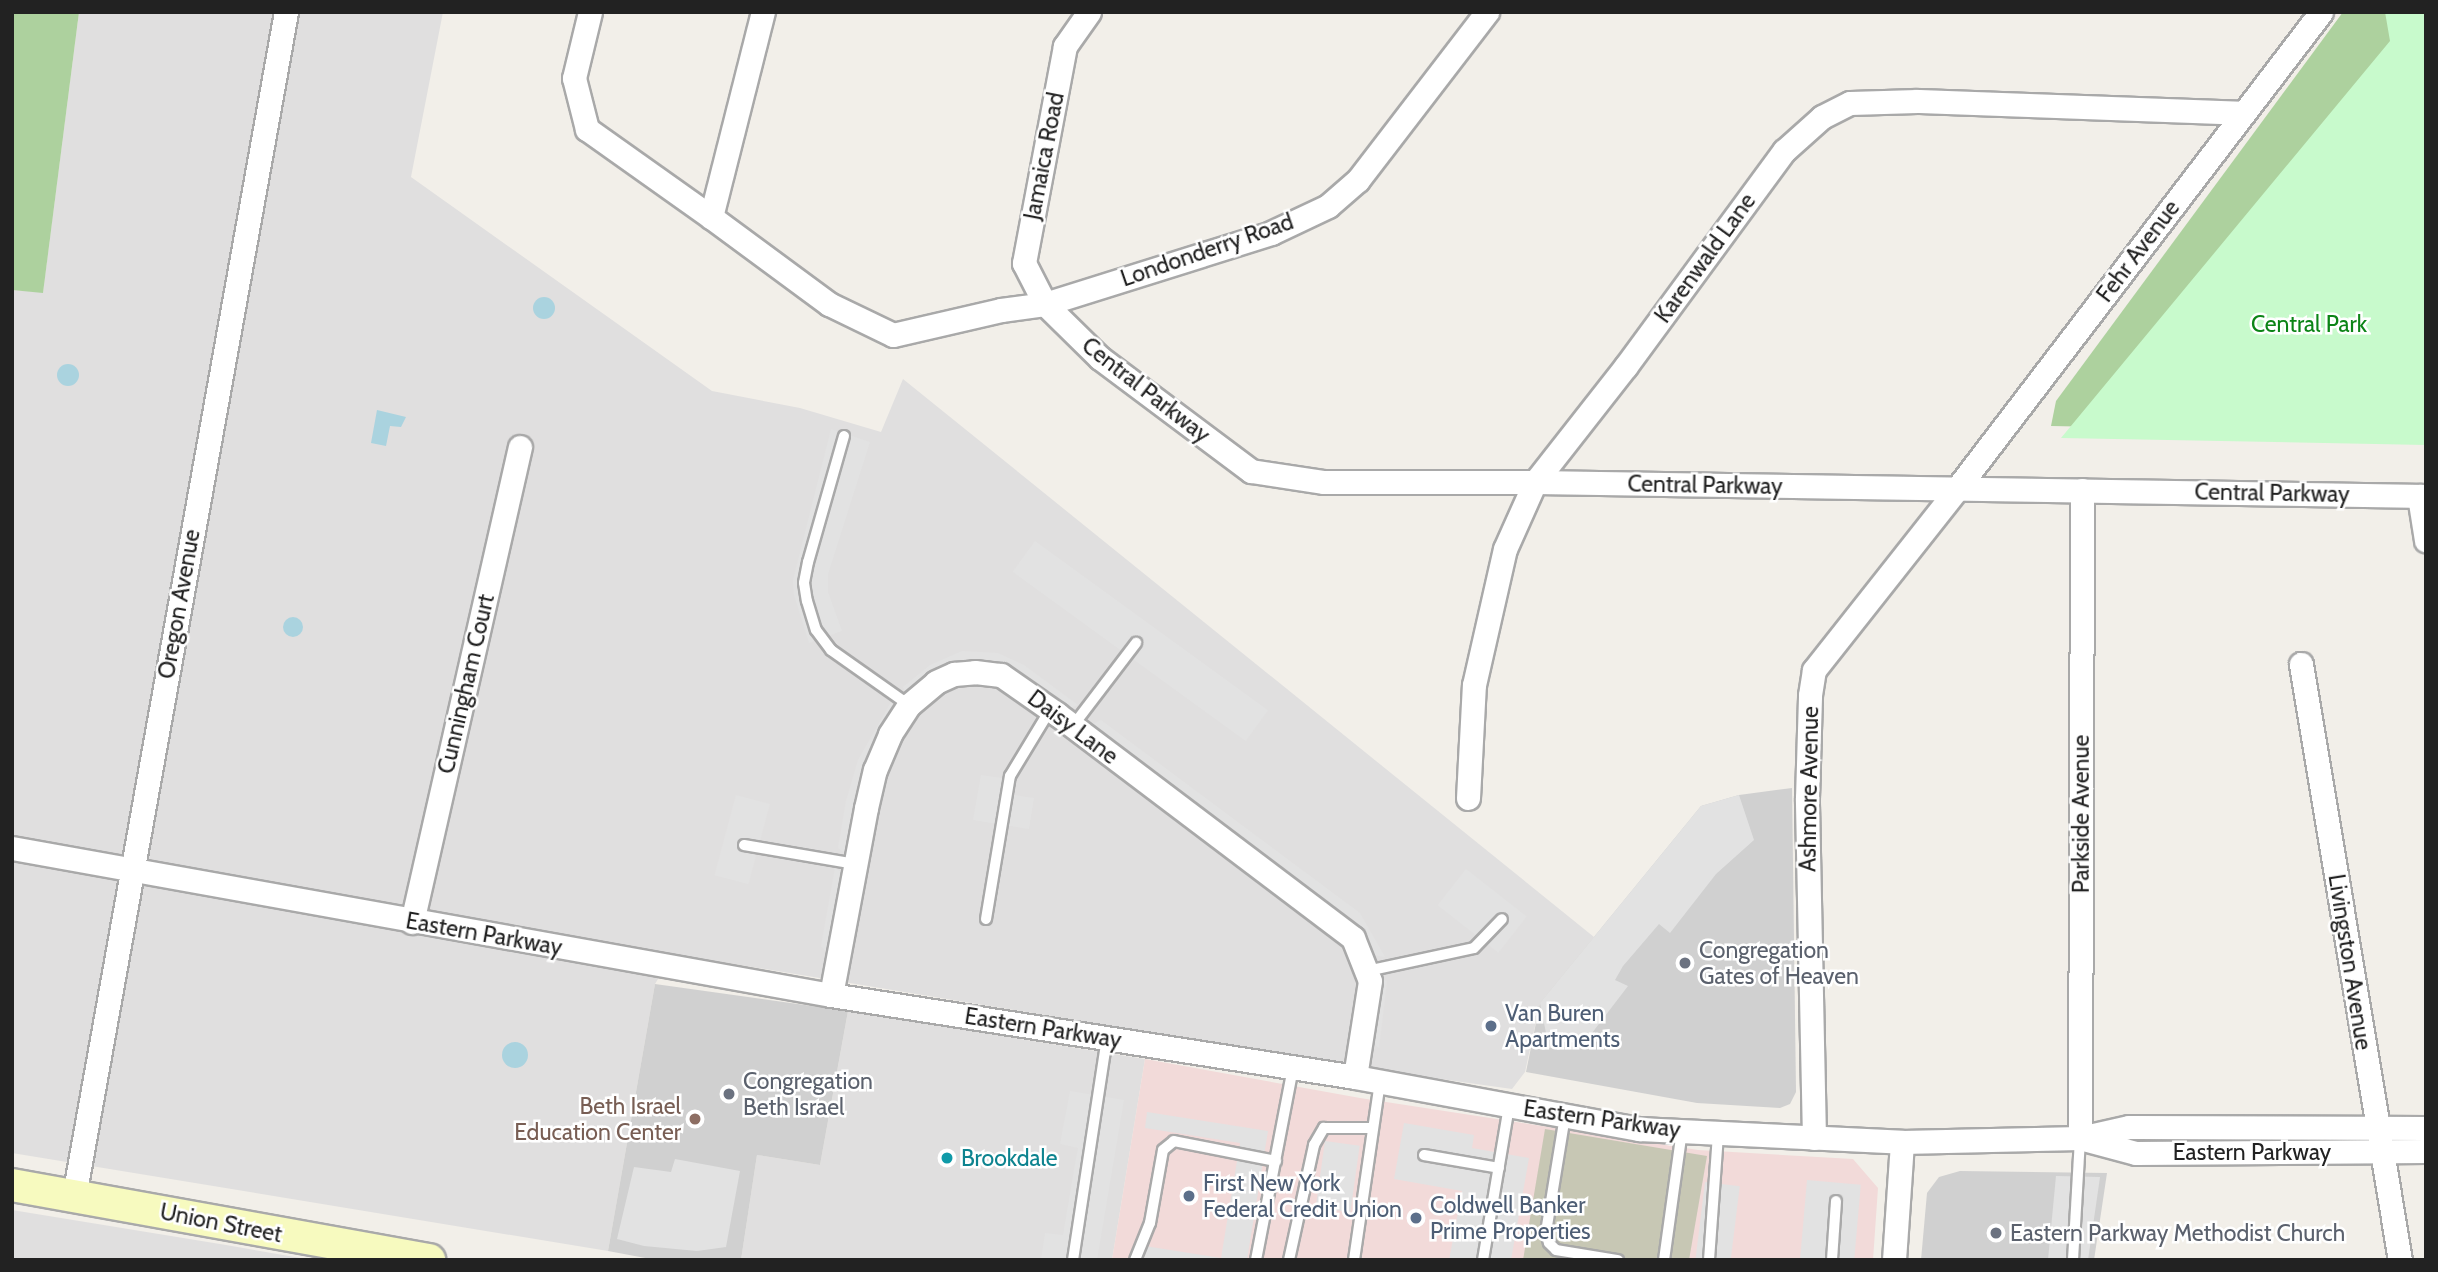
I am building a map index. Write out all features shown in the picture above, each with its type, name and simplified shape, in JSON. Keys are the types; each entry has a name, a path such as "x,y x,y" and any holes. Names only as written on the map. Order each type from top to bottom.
{"main road":[{"name":"Union Street","path":"12,1185 371,1255 429,1260"}],"street":[{"name":"Oregon Avenue","path":"74,1196 286,12"},
{"name":"Londonderry Road","path":"590,12 574,78 587,129 829,304 893,335 1001,310 1045,304 1271,233 1328,206 1357,180 1487,12"},
{"path":"711,217 763,12"},
{"name":"Jamaica Road","path":"1045,304 1024,263 1065,46 1089,12"},
{"name":"Fehr Avenue","path":"1956,490 2321,12"},
{"name":"Karenwald Lane","path":"1468,798 1474,685 1506,549 1535,482 1626,366 1784,151 1822,117 1850,103 1917,101 2243,113"},
{"name":"Central Parkway","path":"1045,304 1100,358 1251,471 1324,482 1535,482 2422,496"},
{"name":"Cunningham Court","path":"412,922 520,447"},
{"name":"Ashmore Avenue","path":"1814,1138 1807,798 1810,695 1814,670 1956,490"},
{"name":"Parkside Avenue","path":"2080,1138 2082,490"},
{"path":"2422,496 2426,540"},
{"name":"Livingston Avenue","path":"2301,664 2400,1260"},
{"name":"Daisy Lane","path":"831,995 875,770 890,734 909,705 936,682 954,674 975,671 1001,675 1353,938 1367,971 1369,999 1355,1077"},
{"name":"Eastern Parkway","path":"12,848 132,867 412,922 831,995 1355,1077 1639,1129 1902,1142 2080,1138 2129,1127 2426,1128"},
{"name":"Eastern Parkway","path":"2080,1138 2136,1153 2426,1151"},
{"path":"1894,1260 1902,1142"}],"lane":[{"path":"844,436 808,562 804,583 807,601 816,630 831,650 909,705"},
{"path":"1072,727 1136,643"},
{"path":"986,919 1010,776 1050,710"},
{"path":"744,845 855,864"},
{"path":"1367,971 1474,948 1502,919"},
{"path":"1073,1260 1107,1038"},
{"path":"1256,1260 1293,1067"},
{"path":"1354,1260 1380,1082"},
{"path":"1483,1260 1509,1106"},
{"path":"1565,1116 1546,1232 1549,1243 1556,1250 1618,1260"},
{"path":"1289,1260 1314,1145 1324,1128 1372,1128"},
{"path":"1664,1260 1682,1131"},
{"path":"1709,1260 1718,1133"},
{"path":"2073,1260 2080,1138"},
{"path":"1135,1260 1150,1223 1163,1150 1174,1141 1276,1161"},
{"path":"1424,1155 1499,1168"},
{"path":"1832,1260 1836,1201"}],"shaded area":[{"path":"79,12 443,12 411,177 712,391 800,408 881,432 903,379 1594,937 1540,1003 1525,1072 1512,1089 1398,1073 673,954 655,984 608,1251 12,1153 12,290 43,292"},
{"path":"831,429 870,442 828,574 828,592 842,631 809,643 794,595 793,580"},
{"path":"1035,541 1268,710 1246,741 1013,572"},
{"path":"962,651 998,653 1024,665 1078,705 1057,714 975,672 910,704 903,687 930,665"},
{"path":"891,702 901,717 856,862 838,848 846,801 858,760"},
{"path":"1101,720 1360,913 1385,957 1361,953 1079,731"},
{"path":"981,775 1016,780 1014,795 1034,798 1029,829 973,820"},
{"name":"Congregation Gates of Heaven","path":"1792,788 1796,1092 1790,1104 1780,1108 1697,1103 1526,1072 1540,1003 1701,806 1739,795"},
{"path":"736,795 770,804 748,884 715,875"},
{"path":"1739,795 1754,840 1716,874 1670,933 1659,924 1623,966 1615,980 1628,986 1592,1033 1591,1045 1549,1048 1540,1003 1701,806"},
{"path":"835,868 853,880 837,964 821,946"},
{"path":"1466,869 1527,916 1498,953 1438,905"},
{"path":"1367,973 1387,981 1379,1048 1362,1035"},
{"name":"Congregation Beth Israel","path":"655,984 848,1011 820,1165 757,1155 741,1260 656,1260 608,1251"},
{"path":"848,1011 1145,1059 1112,1260 741,1260 757,1155 820,1165"},
{"path":"1145,1059 1360,1098 1698,1150 1853,1159 1878,1188 1873,1260 1112,1260"},
{"path":"1070,1091 1124,1100 1097,1260 1041,1260 1045,1233 1063,1235 1078,1148 1060,1144"},
{"path":"1147,1112 1268,1131 1247,1260 1142,1260 1145,1246 1221,1258 1240,1143 1145,1128"},
{"path":"1404,1123 1474,1135 1472,1148 1529,1158 1511,1260 1449,1260 1462,1191 1394,1179"},
{"path":"1545,1129 1707,1156 1689,1260 1523,1260"},
{"path":"1325,1141 1360,1146 1350,1212 1316,1207"},
{"path":"675,1159 740,1171 726,1247 697,1251 644,1246 617,1239 634,1167 671,1172"},
{"name":"Eastern Parkway Methodist Church","path":"1960,1171 2107,1173 2094,1260 1921,1260 1927,1193 1939,1177"},
{"path":"2056,1176 2100,1177 2088,1260 2048,1260"},
{"path":"1807,1180 1861,1185 1854,1260 1800,1260"},
{"path":"1705,1182 1740,1186 1731,1260 1695,1259"},
{"path":"12,1210 226,1245 312,1260 12,1260"}],"green space":[{"path":"12,12 79,12 43,293 12,290"},
{"name":"Central Park","path":"2343,12 2426,12 2426,433 2051,426 2056,401"},
{"name":"Central Park","path":"2385,12 2426,12 2426,445 2061,438 2390,41"}],"water":[{"path":"544,297 552,300 555,308 552,316 544,319 536,316 533,308 536,300"},
{"path":"64,364 72,364 79,371 79,379 72,386 64,386 57,379 57,371"},
{"path":"377,410 406,417 401,427 390,426 386,446 371,443"},
{"path":"289,617 297,617 303,627 297,637 289,637 283,631 283,623"},
{"path":"515,1042 524,1046 528,1055 524,1064 515,1068 506,1064 502,1055 506,1046"}],"place":[{"name":"Congregation Gates of Heaven","path":"1685,963"},
{"name":"Van Buren Apartments","path":"1491,1026"},
{"name":"Congregation Beth Israel","path":"729,1094"},
{"name":"Beth Israel Education Center","path":"695,1119"},
{"name":"Brookdale","path":"947,1158"},
{"name":"First New York Federal Credit Union","path":"1189,1196"},
{"name":"Coldwell Banker Prime Properties","path":"1416,1218"},
{"name":"Eastern Parkway Methodist Church","path":"1996,1233"}]}
